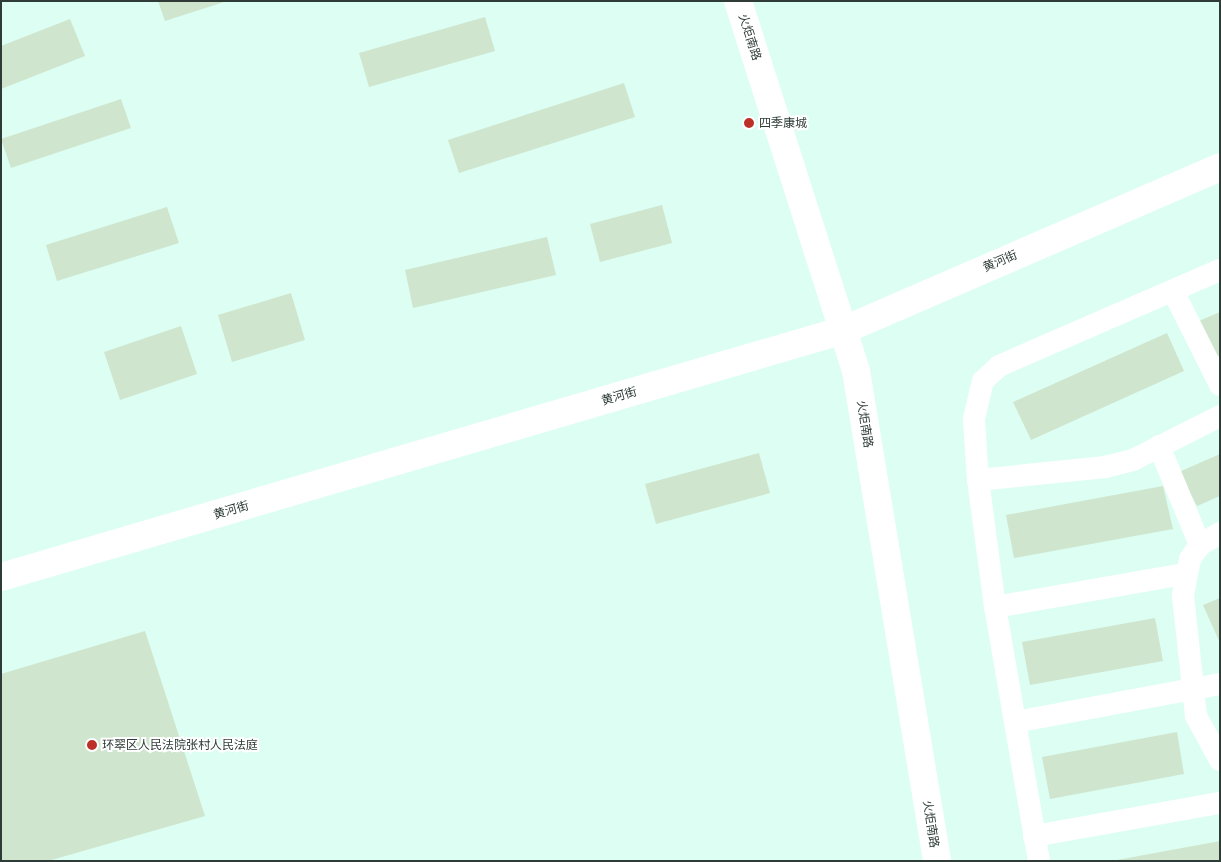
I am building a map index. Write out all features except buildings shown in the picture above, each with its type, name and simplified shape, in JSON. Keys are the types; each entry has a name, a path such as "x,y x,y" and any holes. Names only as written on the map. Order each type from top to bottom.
{"main road":[{"name":"火炬南路","path":"738,1 856,371 937,861"},
{"name":"黄河街","path":"1,577 844,330 1220,167"}],"street":[{"path":"1040,861 1034,836 995,608 978,480 974,419 983,381 999,366 1220,270"},
{"path":"1173,291 1220,385"},
{"path":"978,480 1105,467 1159,446 1220,416"},
{"path":"1159,446 1200,545"},
{"path":"1220,533 1200,545 1184,574 1192,690 1196,716 1220,760"},
{"path":"995,608 1184,574"},
{"path":"1014,722 1220,684"},
{"path":"1034,836 1220,803"}],"place":[{"name":"四季康城","path":"749,123"},
{"name":"环翠区人民法院张村人民法庭","path":"92,745"}]}
